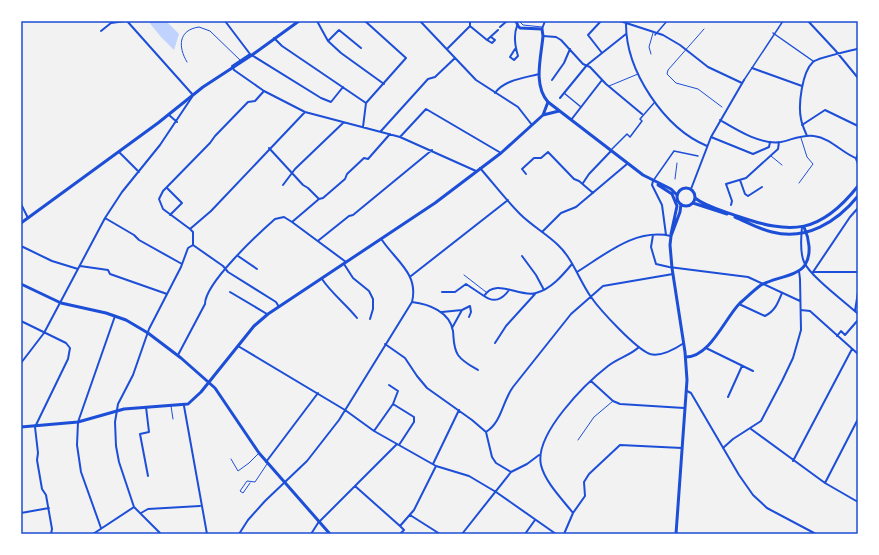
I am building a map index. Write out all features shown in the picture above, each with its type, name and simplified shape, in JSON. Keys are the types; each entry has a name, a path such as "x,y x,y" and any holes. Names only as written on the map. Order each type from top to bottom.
{"street":[{"path":"101,31 111,22 126,21 194,94"},
{"path":"225,21 251,54 297,84 332,102 343,87"},
{"path":"21,223 119,152 232,66 299,21"},
{"path":"317,21 328,41 341,53 384,84"},
{"path":"363,127 366,103 406,58 365,21"},
{"path":"420,21 476,80 518,108 532,125"},
{"path":"447,50 470,26 470,21"},
{"path":"500,27 507,21"},
{"path":"515,49 510,57 514,60 518,56 515,49 515,31 518,26 518,21"},
{"path":"545,21 542,28 544,36 540,90 548,102 612,150 627,164 672,194 677,206 671,236 672,268 686,357 687,391 676,534"},
{"path":"601,21 588,35 602,53"},
{"path":"620,21 653,32 680,45 705,66 742,83"},
{"path":"656,34 667,21"},
{"path":"691,189 707,146 720,120 773,33 782,21"},
{"path":"808,21 839,54 858,78"},
{"path":"626,24 626,34 647,93 654,103 677,126 696,141 707,146"},
{"path":"470,26 493,43 494,39 491,37"},
{"path":"518,26 525,28 542,28"},
{"path":"328,41 339,30 361,48"},
{"path":"487,40 498,30"},
{"path":"773,33 814,61"},
{"path":"560,98 587,65 626,34"},
{"path":"544,36 556,37 608,86 642,114"},
{"path":"274,38 282,46 366,103"},
{"path":"552,80 564,63 570,49"},
{"path":"807,136 802,124 800,106 802,86 808,68 814,61 857,49"},
{"path":"381,131 428,79 435,77 455,58"},
{"path":"232,66 264,91 305,112 400,137 432,150 476,171"},
{"path":"752,68 802,86"},
{"path":"495,93 499,87 506,84 540,74"},
{"path":"572,119 602,80"},
{"path":"193,245 193,232 163,209 160,204 161,195 248,102 255,100 264,91"},
{"path":"21,363 44,333 105,218 122,192 177,122 194,94"},
{"path":"564,94 581,107"},
{"path":"543,115 548,102"},
{"path":"583,184 589,174 627,134 630,137 642,120 640,118 642,114 654,103"},
{"path":"400,137 426,108 501,152"},
{"path":"21,427 35,427 78,422 124,409 184,406 192,401 210,382 254,326 268,314 382,240 440,200 501,152 543,115 559,110"},
{"path":"802,124 825,110 858,126"},
{"path":"190,229 211,211 269,148 274,146 305,112"},
{"path":"168,115 177,122"},
{"path":"720,120 757,139 770,142 779,142 814,136 857,159"},
{"path":"283,185 293,175 296,169 343,122"},
{"path":"292,222 345,179 347,174 364,158 368,159 390,134"},
{"path":"711,138 753,154 769,147 770,142"},
{"path":"731,205 732,201 726,184 746,178 771,156 778,148 779,142"},
{"path":"269,148 289,168 293,175 319,199"},
{"path":"319,240 350,216 353,216 432,150"},
{"path":"666,235 662,205 652,185 653,181 674,151 698,156"},
{"path":"119,152 139,172"},
{"path":"526,174 522,169 534,158 541,158 548,152 574,180 583,184 594,193"},
{"path":"858,153 858,164"},
{"path":"542,232 561,213 576,207 627,164"},
{"path":"480,168 521,215 559,246 577,272 590,297 639,347 649,354 655,354 667,352 684,343"},
{"path":"740,180 745,194 748,196 762,187"},
{"path":"653,181 669,188 677,195 681,204 680,212 671,236"},
{"path":"695,198 728,212 776,228 803,227 820,220 834,211 858,186"},
{"path":"167,188 182,203 170,215"},
{"path":"677,195 682,188 691,189 694,192 695,198 693,203 688,206 681,204"},
{"path":"693,203 736,217 774,233 801,233 830,222 841,214 858,196"},
{"path":"411,276 508,200"},
{"path":"21,204 28,218"},
{"path":"813,272 850,217 858,208"},
{"path":"178,356 205,304 205,298 225,269 275,219 284,217 315,240 319,240 346,263 353,278 369,291 373,299 373,309 370,319"},
{"path":"105,218 134,235 138,240 148,246 160,250 182,264"},
{"path":"686,357 690,357 706,348 739,304 762,285 799,270 806,264 809,252 806,232 803,227"},
{"path":"803,227 801,233 803,259 806,264 813,272 814,276 858,314"},
{"path":"577,272 629,240 648,235 671,236"},
{"path":"653,235 651,247 656,264 672,268 748,277 762,285 800,301"},
{"path":"239,534 248,520 283,482 307,461 345,410 412,302 414,286 411,276 382,240"},
{"path":"161,534 134,507 116,446 115,422 118,404 133,375 148,333 170,290 188,248 193,245"},
{"path":"193,245 253,289 261,291 276,302 280,307"},
{"path":"21,246 52,261 78,269"},
{"path":"238,256 257,269"},
{"path":"522,256 536,274 544,290"},
{"path":"495,343 506,326 535,294 551,286 572,264"},
{"path":"80,266 108,270 110,274 167,294"},
{"path":"723,448 733,439 751,429 764,418 793,358 801,330 799,270"},
{"path":"813,272 858,272"},
{"path":"486,432 496,423 506,397 513,387 571,314 603,286 673,274"},
{"path":"322,279 330,291 346,304 357,318"},
{"path":"21,284 61,303 115,316 148,333 178,356 210,382 259,453 318,523 330,534"},
{"path":"442,292 455,292 466,284 484,296 494,300 500,299 509,290"},
{"path":"484,296 490,289 497,288 522,294 535,294"},
{"path":"230,292 268,314"},
{"path":"855,311 858,292"},
{"path":"739,304 765,316 771,313 777,305 782,293"},
{"path":"412,302 427,305 442,312 462,310 470,306 471,312 469,317"},
{"path":"452,328 462,310"},
{"path":"801,310 810,311 858,354"},
{"path":"442,312 452,328 454,347 458,355 465,362 478,370"},
{"path":"101,528 81,472 77,445 78,422 115,316"},
{"path":"837,336 841,331 845,335 858,320"},
{"path":"21,321 66,343 70,348 70,353 35,427 39,474 42,489 46,495 49,508 52,529 51,534"},
{"path":"385,344 405,358 427,388 459,410 486,432 492,457 496,463 511,472"},
{"path":"238,346 318,393 374,431 398,445 447,471 469,476 496,492 556,534"},
{"path":"462,534 511,472 527,464 540,454 546,440 558,420 591,381 616,360 635,352 639,347"},
{"path":"706,348 753,371"},
{"path":"793,461 852,349"},
{"path":"728,397 742,366"},
{"path":"591,381 613,401 620,404 686,408"},
{"path":"374,431 393,404 398,391 388,386"},
{"path":"687,391 692,393 739,475 759,502 816,534"},
{"path":"267,463 318,393"},
{"path":"311,534 318,523 398,445 414,422 414,417 393,404"},
{"path":"184,406 207,534"},
{"path":"146,407 149,432 140,434 148,476"},
{"path":"433,464 459,410"},
{"path":"825,482 858,419"},
{"path":"751,429 793,461 858,502"},
{"path":"564,534 573,513 585,496 584,482 589,474 620,445 683,448"},
{"path":"540,454 544,474 573,513"},
{"path":"400,526 410,515 436,466"},
{"path":"355,486 404,530 400,534"},
{"path":"141,513 148,509 201,506"},
{"path":"93,534 134,507"},
{"path":"21,513 49,508"},
{"path":"410,515 440,534"},
{"path":"525,534 535,520"}],"lane":[{"path":"518,21 523,25 542,28"},
{"path":"187,62 180,47 180,40 184,34 199,27 210,31 241,61"},
{"path":"704,29 667,71 667,76 679,84 696,88 722,107"},
{"path":"651,54 649,47 653,32"},
{"path":"608,86 639,74"},
{"path":"799,183 813,164 807,157 801,138"},
{"path":"771,156 782,165"},
{"path":"674,179 677,163"},
{"path":"464,275 486,292"},
{"path":"578,440 594,417 613,401"},
{"path":"171,406 173,419"},
{"path":"231,459 238,471 249,464 259,453"},
{"path":"250,483 247,480 240,491 243,493 250,483 255,482 267,463"}],"water":[{"path":"148,21 166,21 179,34 174,50 161,37"}]}
